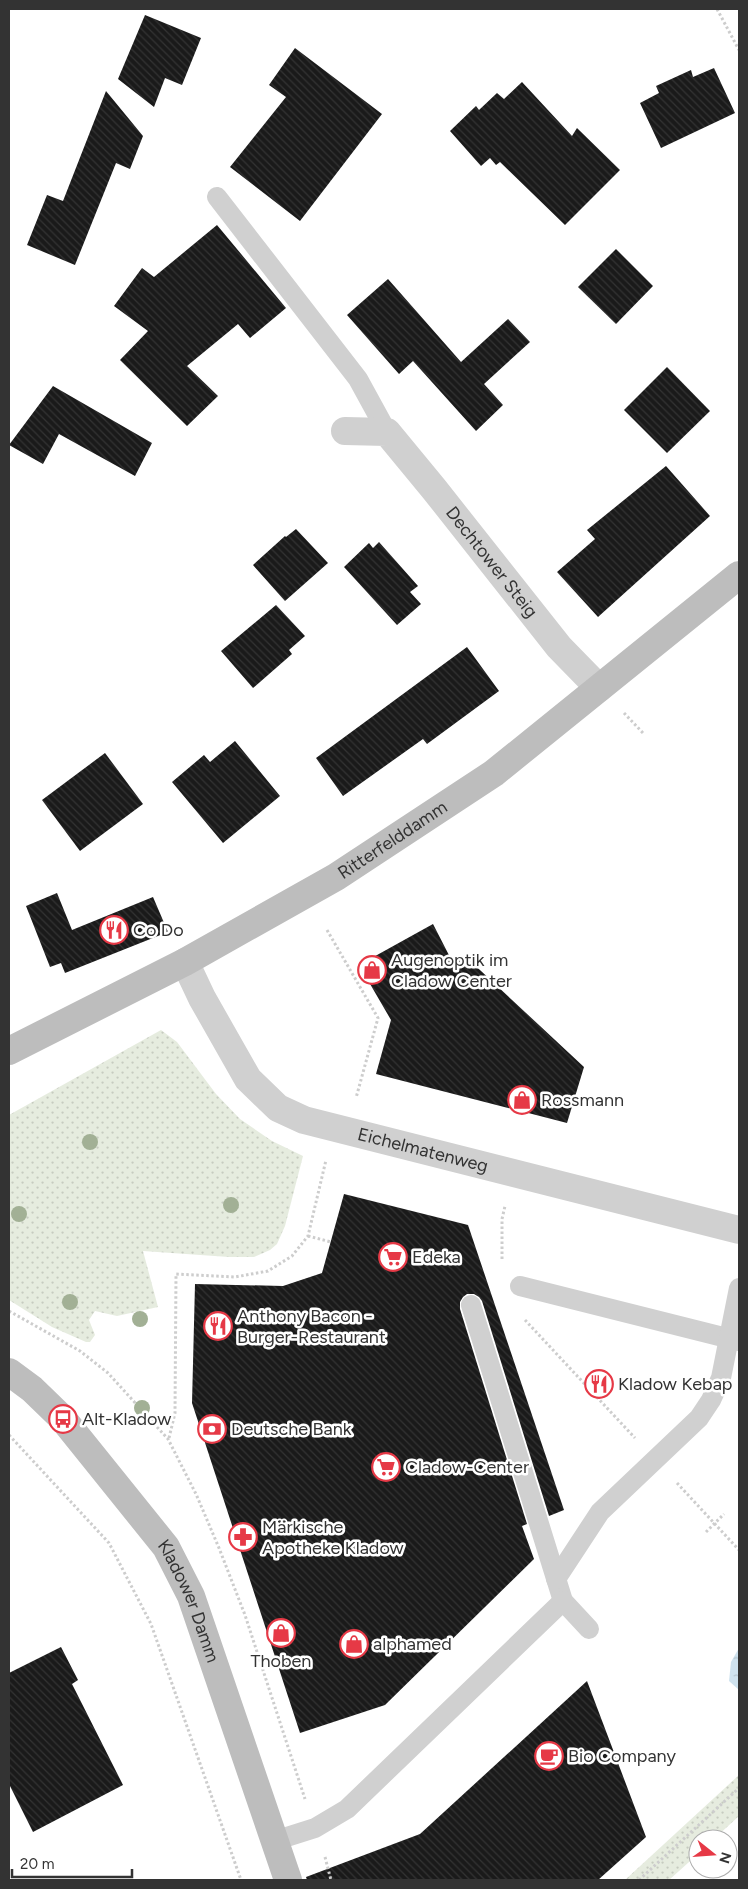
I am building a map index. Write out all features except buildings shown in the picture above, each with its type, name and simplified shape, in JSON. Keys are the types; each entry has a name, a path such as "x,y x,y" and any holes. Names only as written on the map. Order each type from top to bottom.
{"main road":[{"name":"Ritterfelddamm","path":"9,1052 185,962 336,877 494,773 739,574"},
{"name":"Kladower Damm","path":"9,1372 32,1389 68,1424 166,1547 191,1596 288,1880"}],"street":[{"path":"345,431 388,432"},
{"name":"Dechtower Steig","path":"388,432 559,647 599,688"},
{"name":"Eichelmatenweg","path":"185,962 202,998 248,1079 278,1108 304,1120 739,1230"}],"lane":[{"name":"Dechtower Steig","path":"217,196 358,379 388,432"},
{"path":"520,1286 734,1340"},
{"path":"556,1579 600,1512 699,1418 712,1400 734,1340 739,1288"},
{"path":"472,1305 563,1601 589,1629"},
{"path":"274,1841 315,1828 347,1809 563,1601"}],"path":[{"path":"717,9 739,50"},
{"path":"168,1438 175,1413 176,1274 235,1277 268,1271 292,1256 308,1236 340,1129 378,1018 327,930"},
{"path":"502,1262 502,1220 511,1173"},
{"path":"308,1236 331,1242"},
{"path":"524,1319 739,1550"},
{"path":"9,1435 109,1542 151,1624 241,1880"},
{"path":"706,1532 724,1514"},
{"path":"639,1880 739,1788"}],"shaded area":[{"path":"161,1030 177,1042 216,1094 240,1119 272,1141 303,1156 285,1226 277,1244 270,1250 254,1257 143,1251 158,1307 117,1316 95,1311 89,1320 95,1335 90,1342 86,1342 52,1327 9,1300 9,1115"},
{"path":"739,1775 739,1816 725,1829 688,1829 688,1863 669,1880 625,1880"}],"water":[{"path":"739,1648 739,1690 729,1681 731,1662"}],"place":[{"name":"Co Do","path":"114,930"},
{"name":"Augenoptik im Cladow Center","path":"372,970"},
{"name":"Rossmann","path":"522,1100"},
{"name":"Edeka","path":"393,1257"},
{"name":"Anthony Bacon - Burger-Restaurant","path":"218,1326"},
{"name":"Kladow Kebap","path":"599,1384"},
{"name":"Alt-Kladow","path":"63,1419"},
{"name":"Deutsche Bank","path":"212,1429"},
{"name":"Cladow-Center","path":"386,1467"},
{"name":"Märkische Apotheke Kladow","path":"243,1537"},
{"name":"Thoben","path":"281,1633"},
{"name":"alphamed","path":"354,1644"},
{"name":"Bio Company","path":"549,1756"}]}
